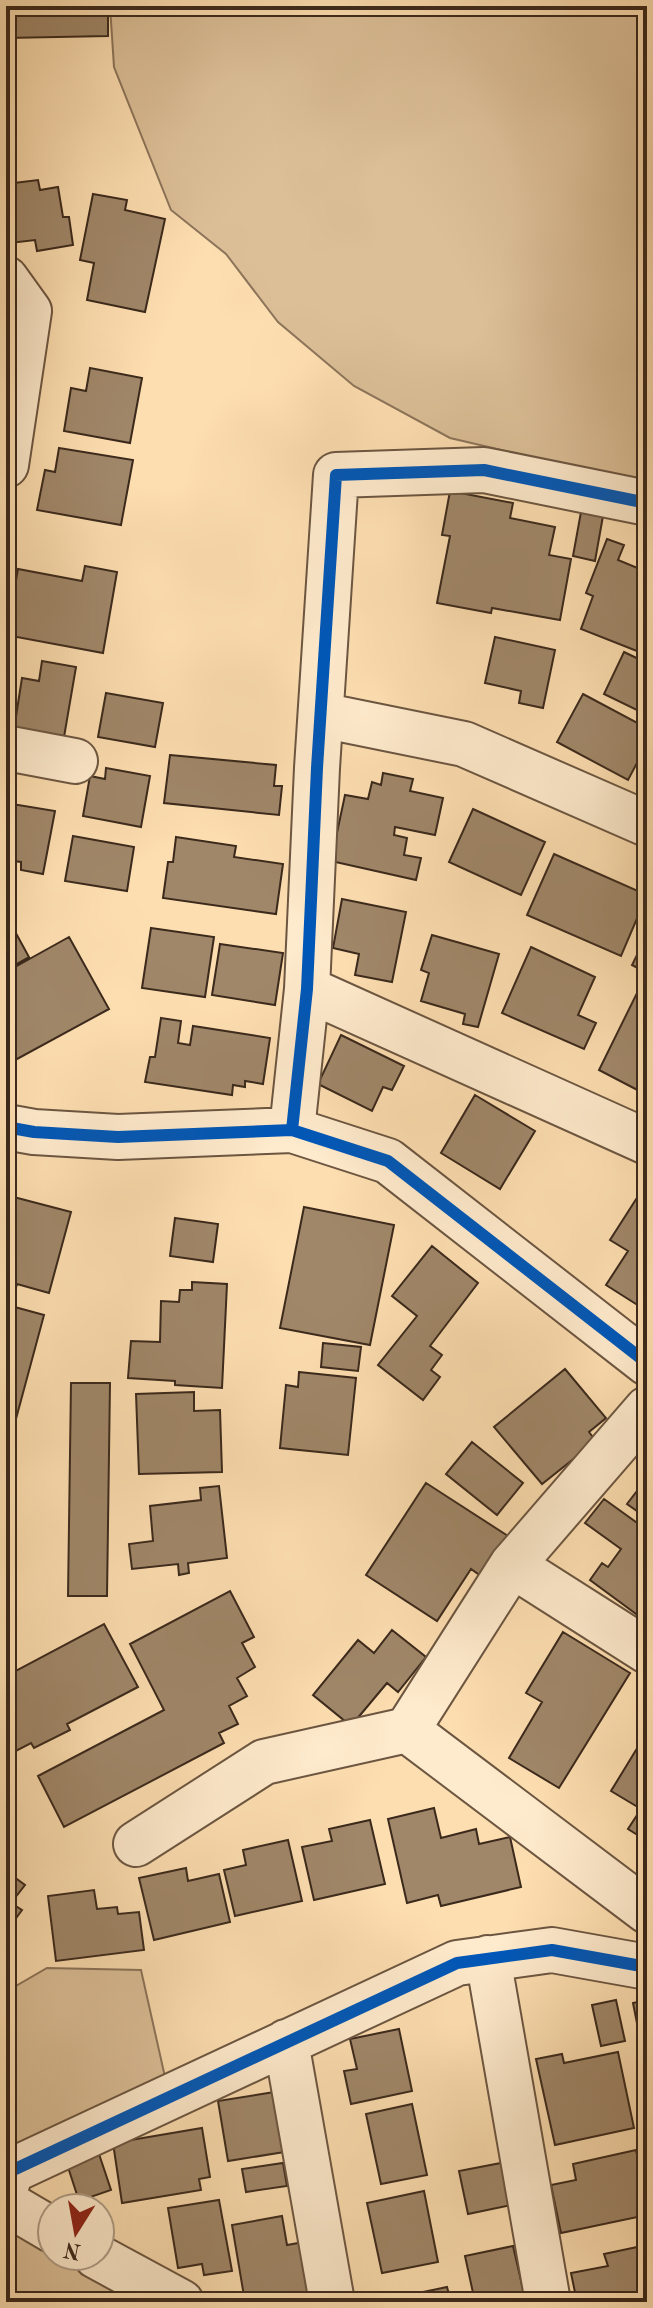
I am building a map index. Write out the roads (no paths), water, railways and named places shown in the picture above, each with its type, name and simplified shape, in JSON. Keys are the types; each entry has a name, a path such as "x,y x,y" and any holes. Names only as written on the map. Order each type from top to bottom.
{"street":[{"path":"6,279 29,311 6,465"},
{"path":"292,1130 307,989 336,475 484,470 647,503"},
{"path":"321,715 464,744 647,824"},
{"path":"6,748 75,761"},
{"path":"307,989 647,1142"},
{"path":"6,1127 34,1132 118,1137 292,1130 388,1161 647,1363"},
{"path":"136,1844 264,1762 407,1730 512,1565 647,1409"},
{"path":"512,1565 647,1651"},
{"path":"407,1730 647,1911"},
{"path":"6,2187 11,2171 457,1963 552,1950 647,1967"},
{"path":"488,1958 548,2302"},
{"path":"286,2042 332,2302"},
{"path":"6,2203 36,2221"},
{"path":"116,2267 181,2302"}]}
